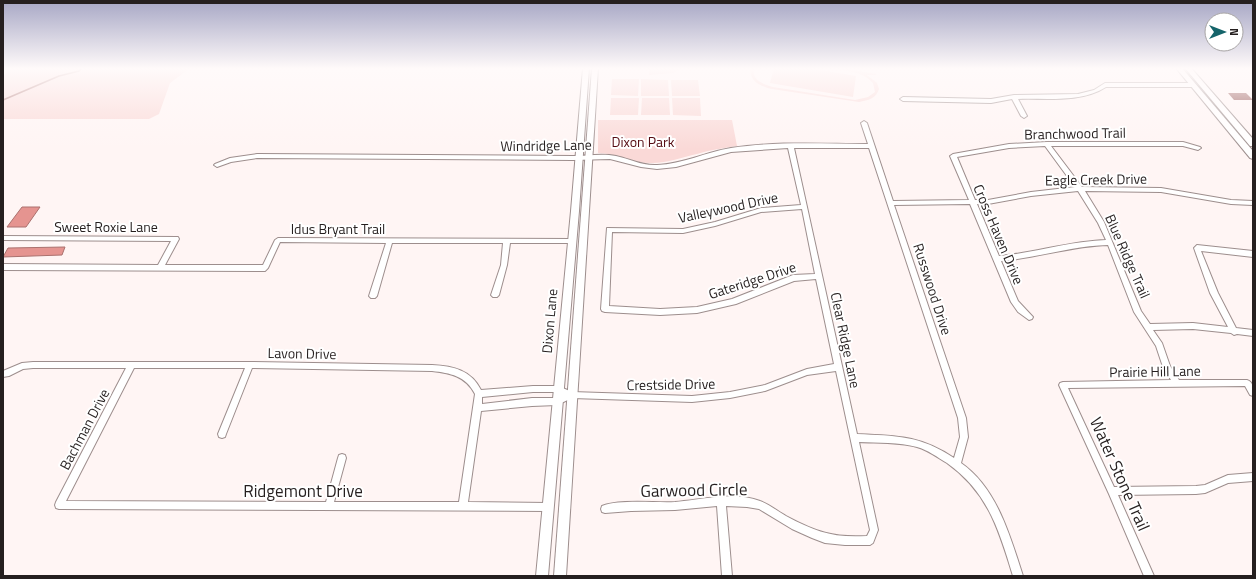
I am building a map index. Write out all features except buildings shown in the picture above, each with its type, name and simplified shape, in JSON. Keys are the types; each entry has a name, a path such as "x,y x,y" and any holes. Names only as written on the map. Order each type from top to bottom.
{"main road":[{"name":"Dixon Lane","path":"542,576 584,95"},
{"name":"Dixon Lane","path":"560,576 593,95"},
{"path":"1201,95 1253,156"},
{"path":"1211,95 1253,144"}],"street":[{"path":"903,99 990,101 1014,97 1082,95"},
{"path":"1014,97 1024,116"},
{"name":"Russwood Drive","path":"864,123 962,418 964,437 956,464"},
{"name":"Branchwood Trail","path":"953,156 1009,146 1047,144 1178,144 1191,145 1198,148"},
{"name":"Blue Ridge Trail","path":"1047,144 1080,189 1101,222 1138,312 1149,327 1159,345 1167,367 1177,384"},
{"name":"Windridge Lane","path":"217,165 230,160 257,156 590,157 616,158 632,164 658,167 728,151 773,146 872,146"},
{"name":"Clear Ridge Lane","path":"791,146 874,530 870,540"},
{"name":"Cross Haven Drive","path":"953,156 1015,302 1029,317"},
{"name":"Eagle Creek Drive","path":"891,203 972,203 1000,201 1037,193 1080,189 1161,190 1231,202 1253,203"},
{"name":"Valleywood Drive","path":"609,230 683,231 708,226 761,210 804,207"},
{"name":"Gateridge Drive","path":"609,230 605,309 660,312 697,310 733,302 793,278 819,276"},
{"name":"Sweet Roxie Lane","path":"3,238 176,239 160,268"},
{"name":"Idus Bryant Trail","path":"3,267 265,268 278,240 572,241"},
{"path":"373,296 390,240"},
{"path":"495,295 504,265 507,241"},
{"path":"996,259 1019,257 1088,243 1110,242"},
{"path":"1234,332 1214,293 1197,248 1253,254"},
{"path":"1149,327 1193,326 1234,332 1253,333"},
{"name":"Lavon Drive","path":"4,376 22,366 32,364 444,368 462,373 474,384 479,394"},
{"name":"Bachman Drive","path":"59,505 132,364"},
{"path":"222,434 250,365"},
{"name":"Crestside Drive","path":"572,394 692,400 730,395 765,388 806,372 839,367"},
{"name":"Prairie Hill Lane","path":"1063,385 1247,383 1253,393"},
{"name":"Water Stone Trail","path":"1063,385 1149,576"},
{"path":"463,506 479,394 533,389 558,389 572,394"},
{"path":"477,408 532,402 557,402 572,394"},
{"path":"854,438 891,440 916,444 934,450 970,475 984,493 996,513 1018,576"},
{"path":"329,506 342,458"},
{"path":"1112,491 1196,490 1204,489 1228,479 1253,477"},
{"path":"721,502 727,576"},
{"name":"Garwood Circle","path":"605,509 622,506 673,506 721,502 746,502 759,504 801,530 819,538 836,541 870,540"},
{"name":"Ridgemont Drive","path":"59,505 548,507"}],"green space":[{"path":"3,95 166,95 159,114 149,119 3,119"},
{"path":"612,95 638,95 638,96"},
{"path":"669,95 669,96 641,96"},
{"path":"672,95 700,96 672,96"},
{"path":"812,95 824,95 855,100 871,95 876,95 868,100 859,102"},
{"path":"841,95 853,95 853,97"},
{"path":"611,98 639,98 638,115 610,115"},
{"path":"642,98 669,98 670,115 641,115"},
{"path":"672,98 700,98 701,116 673,115"},
{"name":"Dixon Park","path":"598,120 732,120 737,146 712,150 664,162 639,162 605,153 598,153"}],"shaded area":[{"path":"22,207 40,207 26,227 7,227"},
{"path":"65,247 62,255 3,257 8,248"}],"waterway":[{"path":"3,100 15,95"}]}
